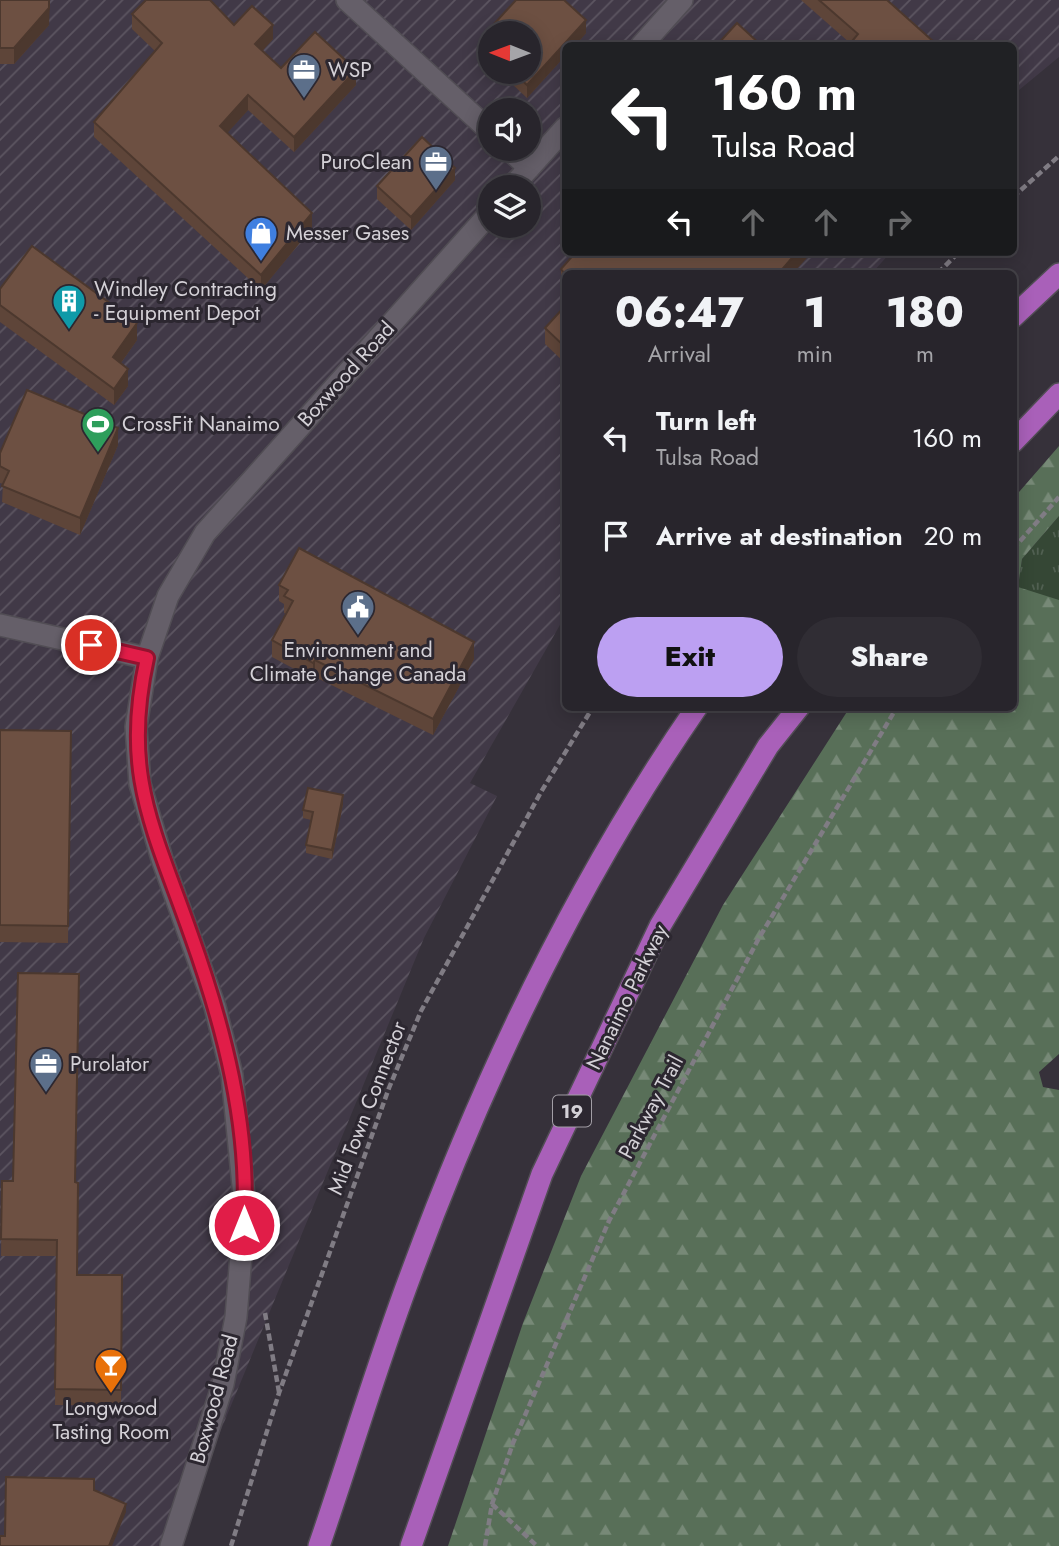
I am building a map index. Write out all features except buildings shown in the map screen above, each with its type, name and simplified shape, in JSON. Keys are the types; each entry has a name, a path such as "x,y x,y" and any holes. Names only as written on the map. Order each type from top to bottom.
{"highway":[{"path":"1017,313 1059,274"},
{"path":"1017,438 1059,394"},
{"path":"319,1546 411,1274 516,1019 646,781 694,711"},
{"name":"Nanaimo Parkway","path":"411,1546 542,1174 660,926 768,746 796,711"}],"street":[{"path":"347,0 478,120"},
{"path":"645,42 682,0"},
{"path":"523,175 562,131"},
{"path":"522,161 530,168"},
{"name":"Boxwood Road","path":"171,1546 223,1384 236,1317 245,1206 232,1075 222,1034 140,784 136,727 147,658 168,596 205,533 478,226"},
{"path":"0,625 147,658"}],"path":[{"path":"1017,193 1059,156"},
{"path":"942,270 955,256"},
{"path":"1017,544 1059,497"},
{"name":"Mid Town Connector","path":"231,1546 279,1393 389,1088 421,1011 506,852 591,711"},
{"name":"Parkway Trail","path":"485,1546 492,1504 554,1344 622,1197 759,938 895,711"},
{"path":"265,1313 279,1393"},
{"path":"492,1504 537,1546"}],"shaded area":[{"path":"0,0 1059,0 1059,57 1017,92 1017,42 562,42 562,256 887,256 875,270 562,270 562,621 470,783 497,796 424,938 173,1546 0,1546"}],"green space":[{"path":"1059,446 1059,516 1022,559 1018,587 1059,600 1059,1054 1039,1072 1043,1087 1059,1090 1059,1546 448,1546 523,1323 581,1176 723,905 847,711 1017,711 1017,494"},
{"path":"1059,516 1059,600 1056,601 1018,588 1022,559"}],"place":[{"name":"WSP","path":"304,100"},
{"name":"PuroClean","path":"436,192"},
{"name":"Messer Gases","path":"261,263"},
{"name":"Windley Contracting - Equipment Depot","path":"69,331"},
{"name":"CrossFit Nanaimo","path":"98,454"},
{"name":"Environment and Climate Change Canada","path":"358,637"},
{"name":"Purolator","path":"46,1094"},
{"name":"Longwood Tasting Room","path":"111,1395"}],"route":[{"path":"91,645 147,658 139,691 136,727 140,784 162,859 215,1007 232,1075 241,1145 244,1225"}]}
